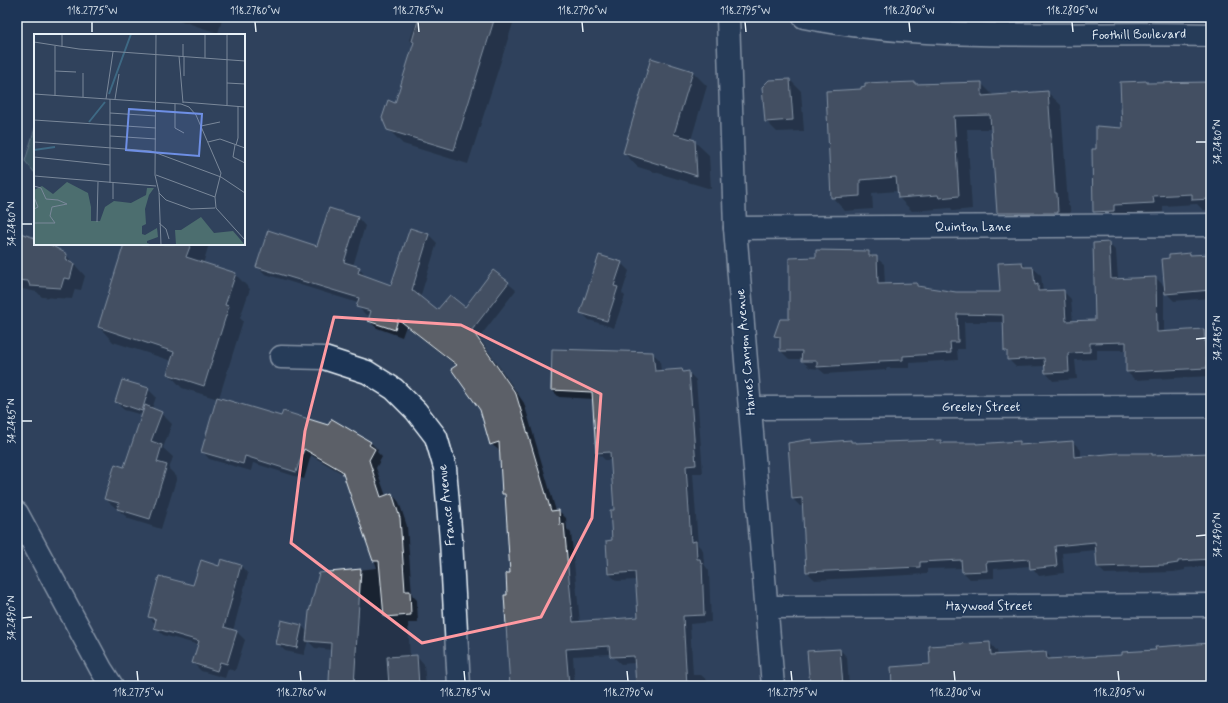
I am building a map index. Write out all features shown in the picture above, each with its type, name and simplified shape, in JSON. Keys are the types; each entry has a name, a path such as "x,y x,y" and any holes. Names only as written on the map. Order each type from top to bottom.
{"street":[{"name":"Haines Canyon Avenue","path":"728,17 735,228 773,686"},
{"name":"Foothill Boulevard","path":"804,17 889,28 976,34 1029,36 1211,35"},
{"name":"Quinton Lane","path":"735,228 1211,225"},
{"name":"France Avenue","path":"281,357 324,358 367,372 394,389 416,411 436,437 445,468 451,540 459,686"},
{"name":"Greeley Street","path":"751,408 1211,406"},
{"path":"17,513 112,686"},
{"name":"Haywood Street","path":"767,607 1211,605"}],"highlighted area":[{"path":"334,317 461,325 601,394 592,518 541,617 422,643 291,543 305,431"}],"green space":[{"path":"34,131 34,172 25,161"}],"building":[{"path":"419,17 495,17 454,150 387,130 382,118 388,100 395,103 414,42 412,41"},
{"path":"651,58 693,71 674,134 695,140 697,176 623,153"},
{"path":"790,79 793,120 765,122 762,87 769,80"},
{"path":"1147,81 1147,83 1211,82 1211,199 1192,200 1192,194 1153,196 1154,203 1114,205 1114,211 1093,212 1092,149 1096,149 1096,126 1122,128 1120,82"},
{"path":"915,82 915,84 982,82 982,96 1048,91 1055,193 1057,193 1058,213 997,213 990,115 954,116 959,196 939,198 938,195 898,198 896,177 860,180 860,196 831,198 826,91 861,89 861,87 865,86 865,83"},
{"path":"329,208 358,217 344,262 360,267 358,273 391,285 410,228 429,234 412,290 437,310 450,295 465,307 493,270 509,282 472,330 516,394 551,511 559,510 560,525 564,524 573,622 638,617 635,572 608,574 606,541 612,540 610,510 614,510 610,452 596,453 592,392 551,390 552,349 653,352 655,371 682,369 683,372 689,371 696,465 686,466 691,542 696,541 697,559 700,559 702,563 704,615 683,616 687,686 636,686 634,656 612,657 610,656 609,646 566,649 569,686 510,686 504,595 507,595 506,573 510,573 505,494 502,494 499,442 490,445 480,410 451,369 457,365 398,319 395,330 368,321 371,311 356,307 359,298 256,267 268,230 317,246"},
{"path":"17,232 34,238 34,245 51,245 67,254 66,260 74,264 70,279 64,278 61,288 30,286 28,281 17,280"},
{"path":"1109,242 1111,279 1156,277 1157,332 1204,329 1207,368 1126,372 1126,342 1090,343 1090,352 1068,353 1069,372 1045,373 1044,358 1007,360 1007,351 1004,351 1003,315 957,314 958,342 950,342 951,353 903,356 903,360 879,361 879,363 817,367 817,361 801,361 802,351 780,351 780,337 774,336 780,319 789,319 789,258 816,257 816,250 869,251 869,256 877,256 878,284 917,283 917,286 956,292 1000,292 998,263 1022,262 1023,267 1033,267 1035,285 1038,284 1038,291 1064,290 1066,321 1095,320 1093,243"},
{"path":"124,245 191,245 186,257 236,273 225,305 229,306 204,386 167,374 174,352 98,327"},
{"path":"1190,253 1190,255 1211,254 1211,290 1165,294 1162,259 1169,258 1169,255"},
{"path":"599,255 622,262 614,286 618,287 607,321 580,313"},
{"path":"122,380 149,388 142,411 115,402"},
{"path":"217,397 281,416 283,411 328,425 332,419 371,442 369,445 375,449 369,460 381,497 392,493 400,518 405,591 410,591 411,615 384,617 379,561 373,561 342,471 304,449 296,472 245,456 243,464 201,452"},
{"path":"145,405 162,412 151,441 162,445 157,462 167,465 150,519 117,509 119,503 104,499 115,464 124,467"},
{"path":"812,439 812,443 851,440 851,442 856,443 941,440 941,443 976,444 1020,441 1020,445 1073,441 1074,457 1118,453 1152,453 1152,455 1211,453 1211,531 1209,532 1211,559 1178,561 1178,563 1165,565 1097,567 1095,542 1055,546 1057,566 1030,569 1029,559 986,562 987,571 962,572 961,560 920,562 920,567 806,572 802,498 792,499 788,443"},
{"path":"221,559 241,565 224,627 237,631 227,664 220,662 217,671 192,663 199,641 154,628 156,619 148,617 159,576 193,585 201,560 219,566"},
{"path":"361,569 354,686 330,686 331,643 306,641 309,612 319,573"},
{"path":"281,620 302,625 297,648 276,644"},
{"path":"990,642 991,655 1046,652 1047,659 1122,655 1122,652 1156,650 1155,647 1211,643 1211,685 892,686 891,667 930,664 929,646"},
{"path":"840,649 843,686 810,686 807,651"},
{"path":"417,655 419,686 389,686 387,657"}]}
